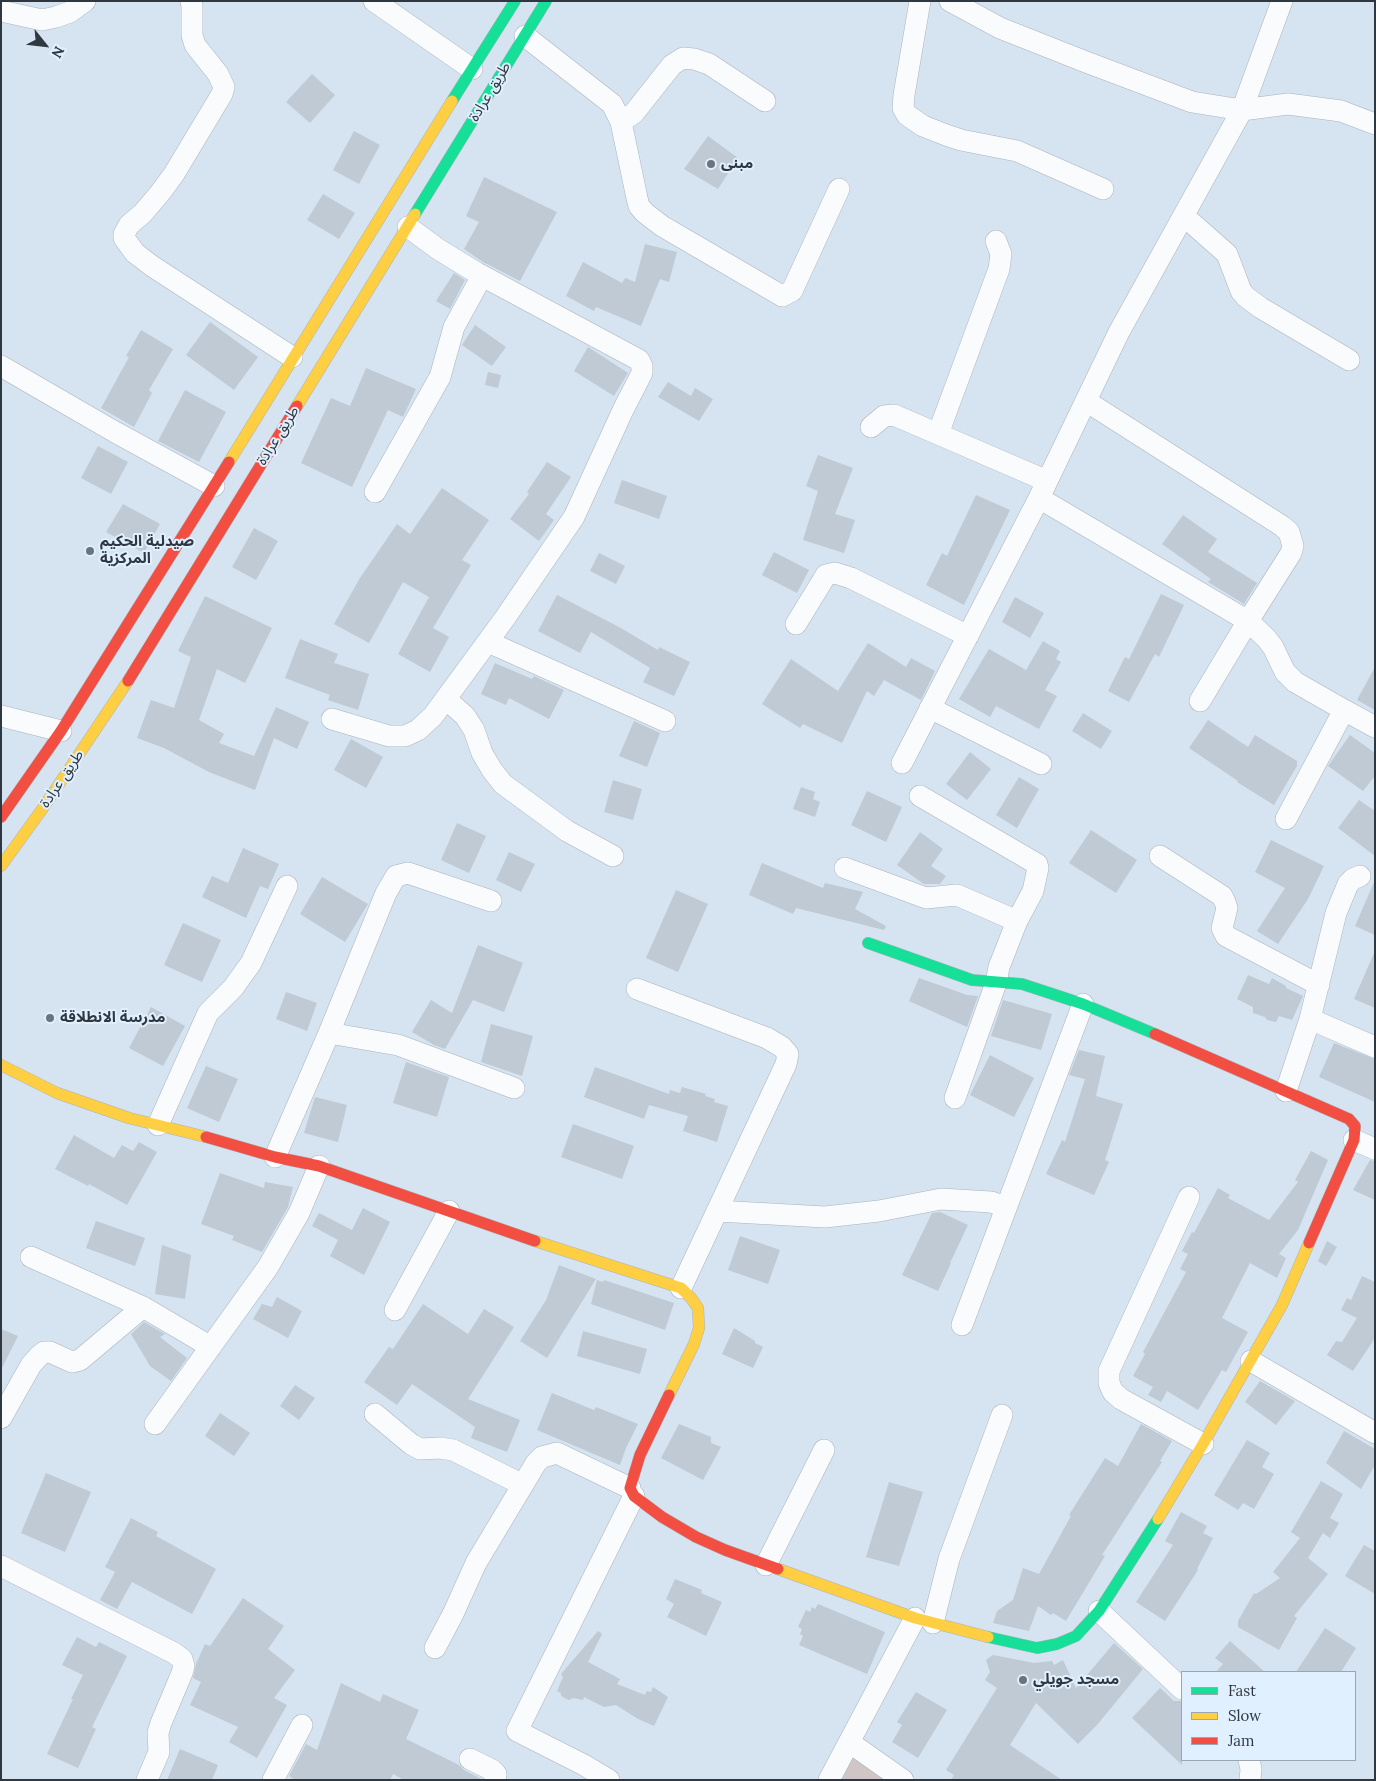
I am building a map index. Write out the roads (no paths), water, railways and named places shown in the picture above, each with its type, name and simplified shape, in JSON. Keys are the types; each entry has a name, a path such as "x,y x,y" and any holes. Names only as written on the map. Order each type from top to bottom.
{"street":[{"path":"1,11 42,20 70,12 85,1"},
{"path":"191,1 192,35 195,46 218,74 224,87 222,94 174,174 160,193 129,225 124,238 135,253 152,266 292,357"},
{"path":"374,1 472,69"},
{"path":"1,817 60,731 515,1"},
{"name":"طريق عرادة","path":"1,866 109,711 546,1"},
{"path":"920,1 904,95 903,108 907,115 922,126 961,140 1017,151 1103,189"},
{"path":"950,1 1000,28 1186,100 1242,110 1288,104 1341,111 1375,124"},
{"path":"902,763 1043,490 1119,332 1242,110 1282,1"},
{"path":"524,36 612,104 621,122 639,206 645,213 662,226 782,296 792,291 839,189"},
{"path":"621,122 634,113 672,65 683,58 709,64 765,102"},
{"path":"1184,216 1227,254 1241,291 1246,297 1261,308 1349,360"},
{"path":"332,719 389,736 405,736 418,730 433,716 488,642 574,517 623,410 639,380 642,366 640,360 482,276 446,254 408,227"},
{"path":"938,434 1000,269 1001,254 996,241"},
{"path":"375,492 440,377 454,327 482,276"},
{"path":"1,366 115,432 214,486"},
{"path":"1086,401 1289,532 1293,546 1291,553 1200,701"},
{"path":"870,427 884,416 894,415 938,434 1043,490 1248,621 1274,647 1285,672 1295,682 1375,727"},
{"path":"796,624 826,575 836,573 850,578 968,636"},
{"path":"488,642 665,721"},
{"path":"446,699 466,716 474,730 482,753 503,784 567,832 613,856"},
{"path":"930,708 1041,764"},
{"path":"1286,819 1344,710"},
{"path":"1,716 60,731"},
{"path":"920,796 1036,864 1038,871 1000,967 955,1098"},
{"path":"1160,856 1222,896 1226,902 1222,928 1226,936 1319,985"},
{"path":"845,868 926,898 957,895 1017,921"},
{"path":"275,1158 329,1033 386,893 396,876 408,873 491,901"},
{"path":"1286,1091 1310,1020 1336,913 1348,884 1360,876"},
{"path":"158,1125 208,1013 233,988 251,963 287,886"},
{"path":"435,1648 476,1563 536,1462 542,1457 557,1453 632,1492 662,1517 696,1537 725,1550 924,1620 1001,1641 1037,1648 1057,1644 1076,1636 1099,1611 1144,1542 1203,1444 1282,1305 1354,1140 1355,1126 1349,1119 1221,1062 1083,1004 1022,984 972,980 868,943"},
{"path":"637,989 768,1038 782,1047 788,1054 786,1064 681,1288"},
{"path":"962,1325 1083,1004"},
{"path":"1310,1020 1375,1047"},
{"path":"329,1033 398,1045 514,1088"},
{"path":"1,1065 57,1093 129,1118 220,1141 275,1158 319,1166 681,1288 691,1298 698,1308 699,1328 694,1344 640,1455 632,1492 517,1731 609,1780"},
{"path":"1354,1140 1375,1149"},
{"path":"155,1424 268,1267 299,1213 319,1166"},
{"path":"1190,1197 1109,1370 1108,1382 1113,1392 1120,1399 1203,1444"},
{"path":"716,1211 825,1217 879,1211 941,1198 991,1202 1006,1207"},
{"path":"394,1310 449,1211"},
{"path":"30,1257 143,1307 211,1347"},
{"path":"1,1418 38,1356 44,1352 50,1352 72,1362 80,1360 143,1307"},
{"path":"1251,1360 1375,1432"},
{"path":"375,1414 411,1444 420,1449 440,1448 453,1450 523,1485"},
{"path":"829,1780 849,1742 924,1620 949,1559 1002,1414"},
{"path":"766,1565 824,1450"},
{"path":"1,1566 174,1653 182,1659 184,1666 182,1673 161,1723 158,1733 159,1752 147,1780"},
{"path":"1099,1611 1181,1688"},
{"path":"273,1780 302,1725"},
{"path":"849,1742 903,1780"},
{"path":"470,1759 492,1770 496,1774 495,1780"},
{"path":"1249,1761 1250,1780"}],"place":[{"name":"مبنى","path":"711,164"},
{"name":"صيدلية الحكيم المركزية","path":"90,551"},
{"name":"مدرسة الانطلاقة","path":"50,1018"},
{"name":"مسجد جويلي","path":"1023,1680"}]}
